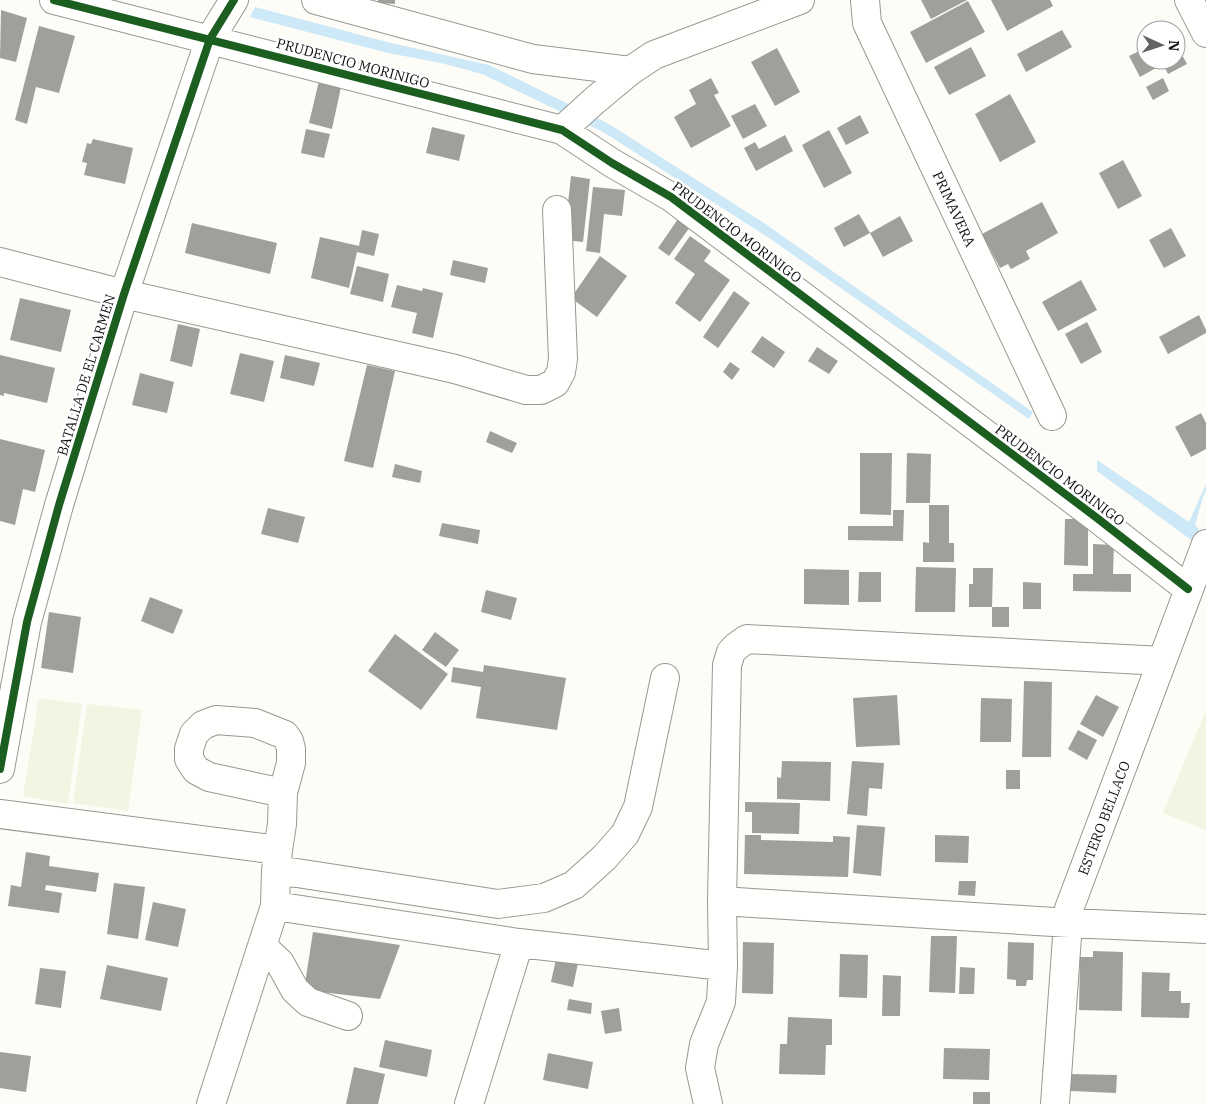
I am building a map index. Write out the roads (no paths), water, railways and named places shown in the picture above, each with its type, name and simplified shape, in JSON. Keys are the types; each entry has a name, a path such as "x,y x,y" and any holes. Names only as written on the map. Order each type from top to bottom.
{"street":[{"name":"PRUDENCIO MORINIGO","path":"54,0 567,125 612,163 671,197 1089,512 1188,589"},
{"name":"BATALLA DE EL CARMEN","path":"0,769 27,622 59,505 124,294 210,39 234,0"},
{"path":"316,0 533,58 630,71"},
{"path":"567,125 630,71 654,55 800,0"},
{"name":"PRIMAVERA","path":"865,0 867,22 1052,416"},
{"path":"1189,0 1206,33"},
{"path":"0,262 124,294 455,369 526,390 541,390 555,383 561,372 563,359 557,210"},
{"name":"ESTERO BELLACO","path":"1055,1104 1070,909 1206,544"},
{"path":"708,1104 700,1068 704,1044 721,1002 727,665 730,652 747,639 1162,661"},
{"path":"0,814 277,860 297,873 498,904 544,898 574,885 606,857 625,834 638,807 665,678"},
{"path":"211,1104 275,906 283,793"},
{"path":"722,901 1069,923 1206,928"},
{"path":"275,906 520,943 723,966"},
{"path":"469,1104 520,943"},
{"path":"262,946 280,963 294,990 308,1002 348,1016"}],"water":[{"path":"255,7 391,43 489,65 609,124 764,223 1033,412 1029,419 766,236 603,132 482,74 441,63 388,53 250,17"},
{"path":"1097,460 1189,522 1206,484 1206,491 1195,525 1199,529 1194,542 1097,471"}]}
